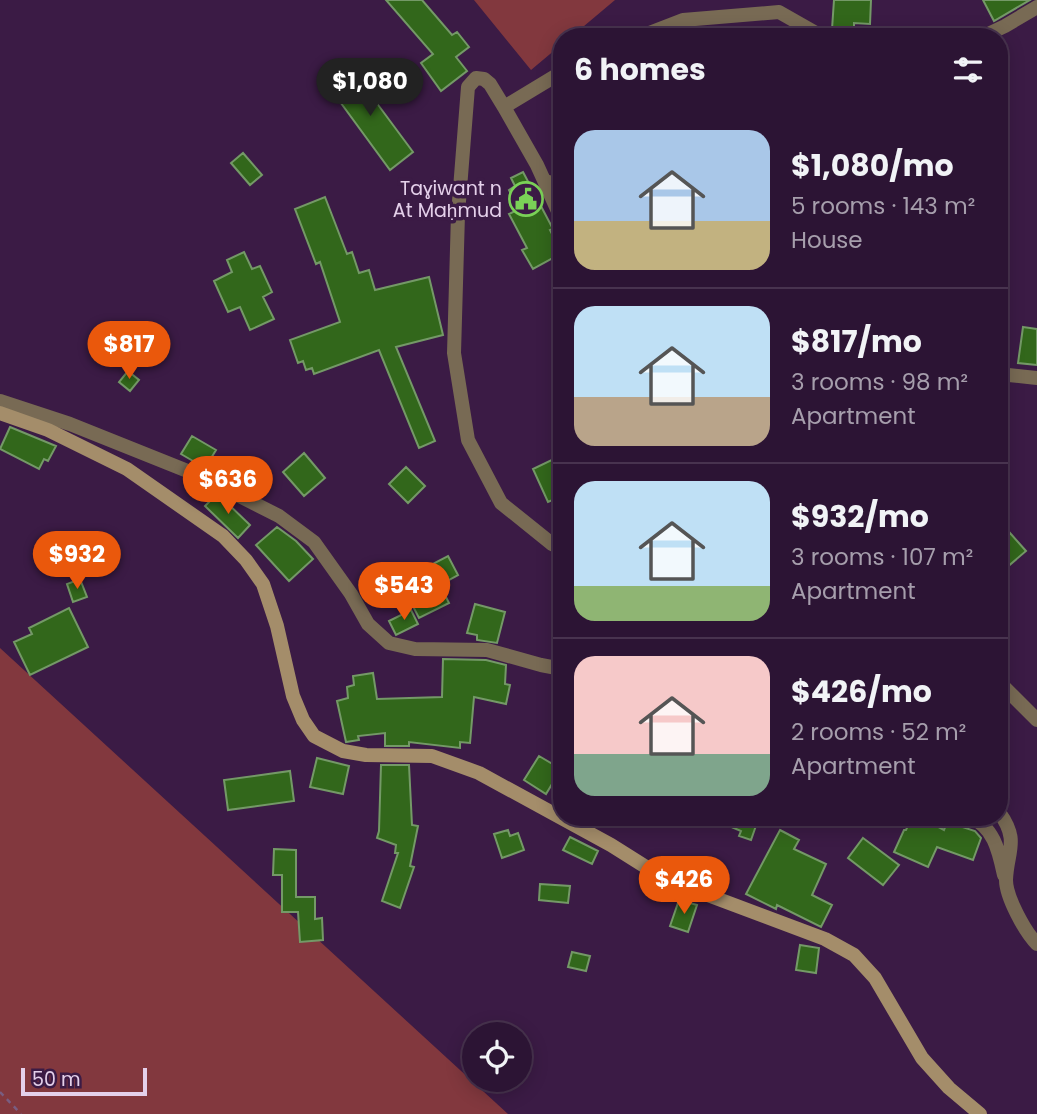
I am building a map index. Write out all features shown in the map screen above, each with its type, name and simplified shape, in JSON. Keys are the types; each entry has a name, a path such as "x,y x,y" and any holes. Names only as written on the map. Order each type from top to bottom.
{"street":[{"path":"762,0 807,28"},
{"path":"1001,28 1037,7"},
{"path":"662,28 683,20 779,12"},
{"path":"504,107 553,77"},
{"path":"553,200 504,107 484,79 477,78 468,87 458,215 454,353 468,440 501,503 553,544"},
{"path":"544,181 553,184"},
{"path":"1008,375 1037,378"},
{"path":"0,401 71,424 200,476 279,516 314,542 351,594 368,624 389,643 415,649 487,650 553,667"},
{"path":"0,413 48,430 127,469 223,536 239,552 263,584 277,626 293,696 303,720 314,736 343,751 366,755 432,756 479,773 553,813"},
{"path":"1008,691 1037,720"},
{"path":"576,826 665,879 825,939 854,955 875,978 922,1058 949,1088 979,1114"},
{"path":"983,826 990,832 999,853 1016,912 1037,944"},
{"path":"1006,883 1012,848 1007,826"}],"path":[{"path":"0,1092 21,1114"}],"shaded area":[{"path":"474,0 615,0 582,28 553,28 553,52 531,70"},
{"path":"0,648 462,1072 462,1092 484,1092 508,1114 0,1114"}],"building":[{"path":"386,0 422,0 452,35 457,32 469,47 456,57 467,71 441,91 421,63 433,54"},
{"path":"834,0 871,0 870,24 854,23 854,28 832,28"},
{"path":"983,0 1030,0 994,21"},
{"path":"350,67 413,152 390,170 327,84"},
{"path":"243,153 262,175 250,185 231,163"},
{"name":"Taɣiwant n At Maḥmud","path":"523,172 553,229 550,230 553,236 553,258 533,269 522,250 527,248 509,214 519,209 509,190 515,186 511,178"},
{"path":"325,197 347,254 352,252 359,273 369,270 375,290 429,277 443,335 396,347 435,441 419,448 379,350 314,374 312,368 306,370 303,361 298,363 290,340 340,322 320,262 316,264 295,209"},
{"path":"244,252 252,269 260,266 272,292 263,297 274,319 250,330 240,307 228,312 214,281 232,272 227,260"},
{"path":"1023,327 1037,329 1037,365 1018,363"},
{"path":"128,371 139,380 130,391 119,382"},
{"path":"10,427 56,446 48,461 44,459 39,469 0,449"},
{"path":"192,436 216,450 205,468 181,454"},
{"path":"304,453 325,478 304,496 283,472"},
{"path":"553,459 553,500 548,502 533,469"},
{"path":"406,467 425,486 408,503 389,484"},
{"path":"216,495 250,525 238,538 205,506"},
{"path":"277,527 296,541 313,559 289,581 256,545"},
{"path":"1010,533 1026,551 1008,566"},
{"path":"448,556 458,575 440,585 449,603 419,618 400,581"},
{"path":"80,579 87,597 73,602 67,584"},
{"path":"475,604 505,612 497,643 477,640 477,635 467,633"},
{"path":"69,608 88,647 30,675 14,642 32,634 29,628"},
{"path":"411,610 418,624 396,635 389,621"},
{"path":"443,659 486,660 506,665 505,684 510,685 506,704 474,697 470,743 460,742 460,748 409,742 409,746 385,746 385,733 358,736 359,740 346,742 337,701 348,698 347,687 354,685 353,676 373,673 377,699 442,697"},
{"path":"539,756 553,764 553,782 546,794 524,780"},
{"path":"317,758 349,766 343,794 310,787"},
{"path":"381,765 409,765 412,825 418,826 410,866 414,867 400,908 382,901 398,853 395,853 396,845 377,838"},
{"path":"290,771 294,801 228,810 224,780"},
{"path":"729,826 756,826 751,840 739,836 741,831"},
{"path":"908,826 937,826 944,830 946,826 959,826 975,831 981,838 973,860 937,847 928,867 894,852"},
{"path":"508,830 510,836 518,833 524,850 502,858 494,834"},
{"path":"780,830 799,840 794,849 826,864 812,895 832,905 821,927 777,905 776,909 746,894"},
{"path":"570,837 598,851 592,864 563,850"},
{"path":"863,838 899,865 883,885 848,858"},
{"path":"274,849 296,850 296,897 315,897 315,919 322,918 323,940 300,942 298,912 282,912 282,875 273,875"},
{"path":"540,884 570,886 568,903 539,900"},
{"path":"679,900 697,905 688,932 670,926"},
{"path":"800,945 819,948 816,973 796,970"},
{"path":"572,952 590,956 586,971 568,967"}],"place":[{"name":"Taɣiwant n At Maḥmud","path":"526,199"}]}
